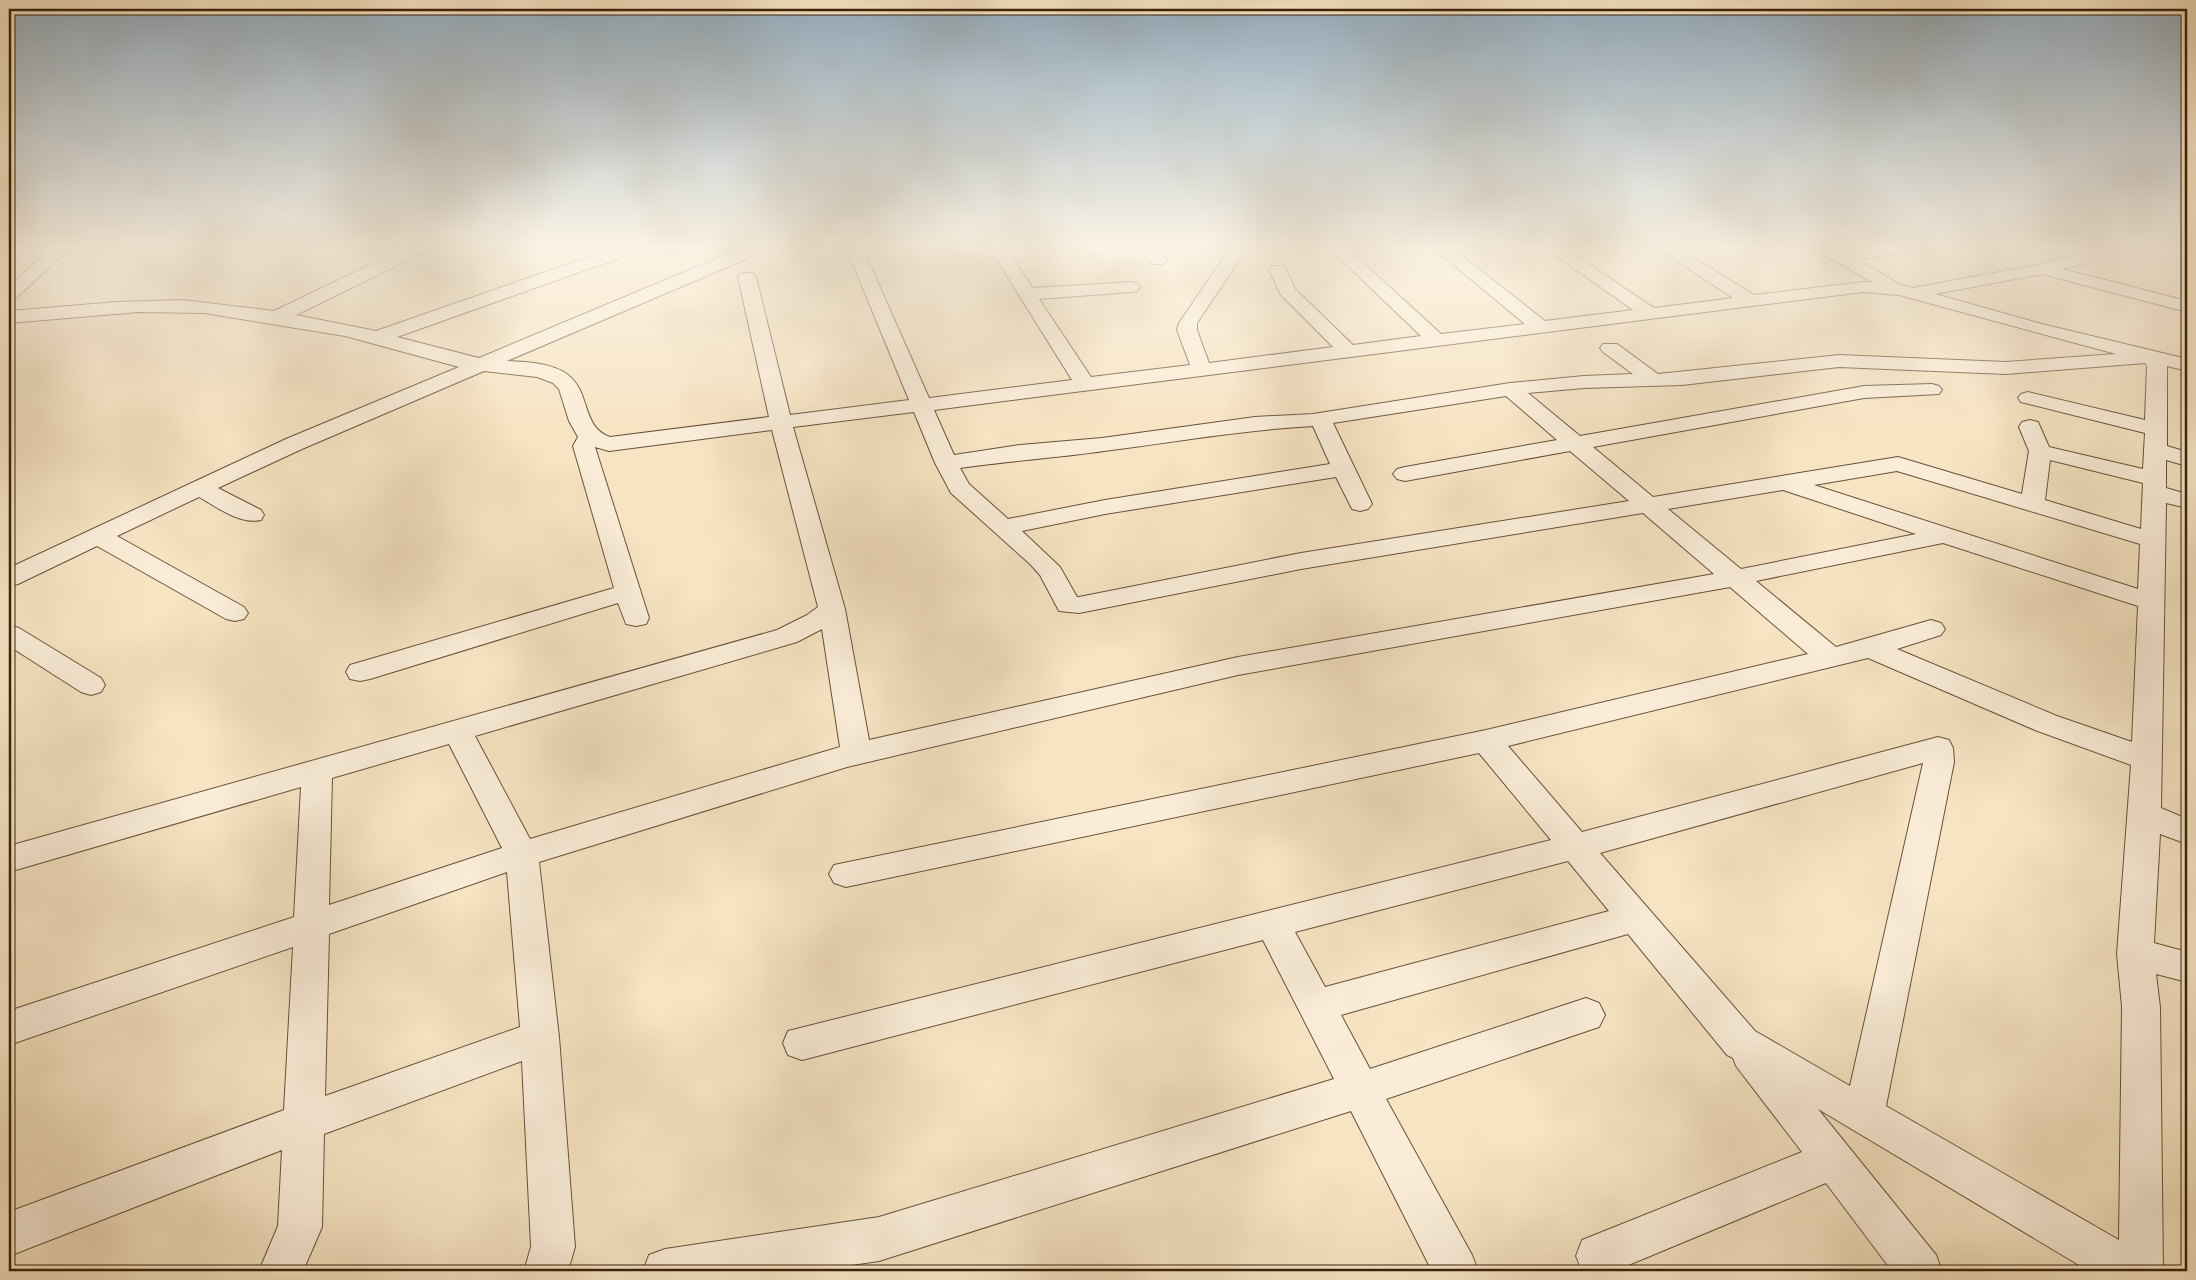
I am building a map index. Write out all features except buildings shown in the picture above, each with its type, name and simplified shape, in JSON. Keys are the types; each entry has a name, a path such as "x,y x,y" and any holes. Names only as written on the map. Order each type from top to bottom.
{"street":[{"path":"9,317 170,307"},
{"path":"187,307 277,317 378,338 481,366 548,372 564,378 570,389 583,429 589,437 597,442 609,444 1706,307"},
{"path":"277,317 298,307"},
{"path":"378,338 466,307"},
{"path":"9,556 20,572 294,444 619,307"},
{"path":"755,307 782,422 832,609 856,754"},
{"path":"879,307 946,463 959,488 1039,559 1050,572 1068,605 1074,606 1301,561 1898,464 2152,540"},
{"path":"1036,307 1085,384"},
{"path":"1199,307 1188,323 1187,330 1201,369"},
{"path":"1303,307 1348,351"},
{"path":"1400,307 1436,340"},
{"path":"1515,307 1541,327"},
{"path":"1638,307 1649,314"},
{"path":"1960,307 2150,358 2187,365"},
{"path":"1610,348 1654,380"},
{"path":"946,463 1020,452 1102,445 1255,423 1320,419 1510,389 1584,382 1682,379 1839,361 2006,368 2150,358 2157,365 2155,463 2145,816 2135,954 2141,1007 2141,1271"},
{"path":"1510,389 1831,658"},
{"path":"1405,474 1864,392 1932,390"},
{"path":"2028,398 2155,463 2187,501"},
{"path":"1320,419 1360,504"},
{"path":"2030,427 2040,451 2033,503"},
{"path":"589,437 584,446 636,618"},
{"path":"2040,451 2155,463 2187,459"},
{"path":"1004,527 1229,486 1344,469"},
{"path":"1785,482 2151,602"},
{"path":"199,488 252,515"},
{"path":"9,1028 522,854 856,754 1238,666 1734,578 1945,535"},
{"path":"98,536 235,613"},
{"path":"360,672 628,592"},
{"path":"9,859 788,636 817,621 832,609"},
{"path":"846,874 1486,741 1831,658 1931,629"},
{"path":"11,638 91,685"},
{"path":"1870,648 2046,723 2147,759"},
{"path":"457,730 522,854 540,1036 553,1247 546,1271"},
{"path":"1486,741 1741,1043 1920,1271"},
{"path":"802,1043 1574,846 1938,748 1939,762 1864,1114"},
{"path":"281,1271 300,1227 317,771"},
{"path":"2145,816 2187,832"},
{"path":"1316,1006 1635,918"},
{"path":"1272,923 1456,1271"},
{"path":"2135,954 2187,967"},
{"path":"665,1271 766,1264 879,1239 1360,1090 1586,1015"},
{"path":"9,1234 304,1122 540,1036"},
{"path":"1741,1043 2131,1271"},
{"path":"1598,1256 1833,1160"}]}
